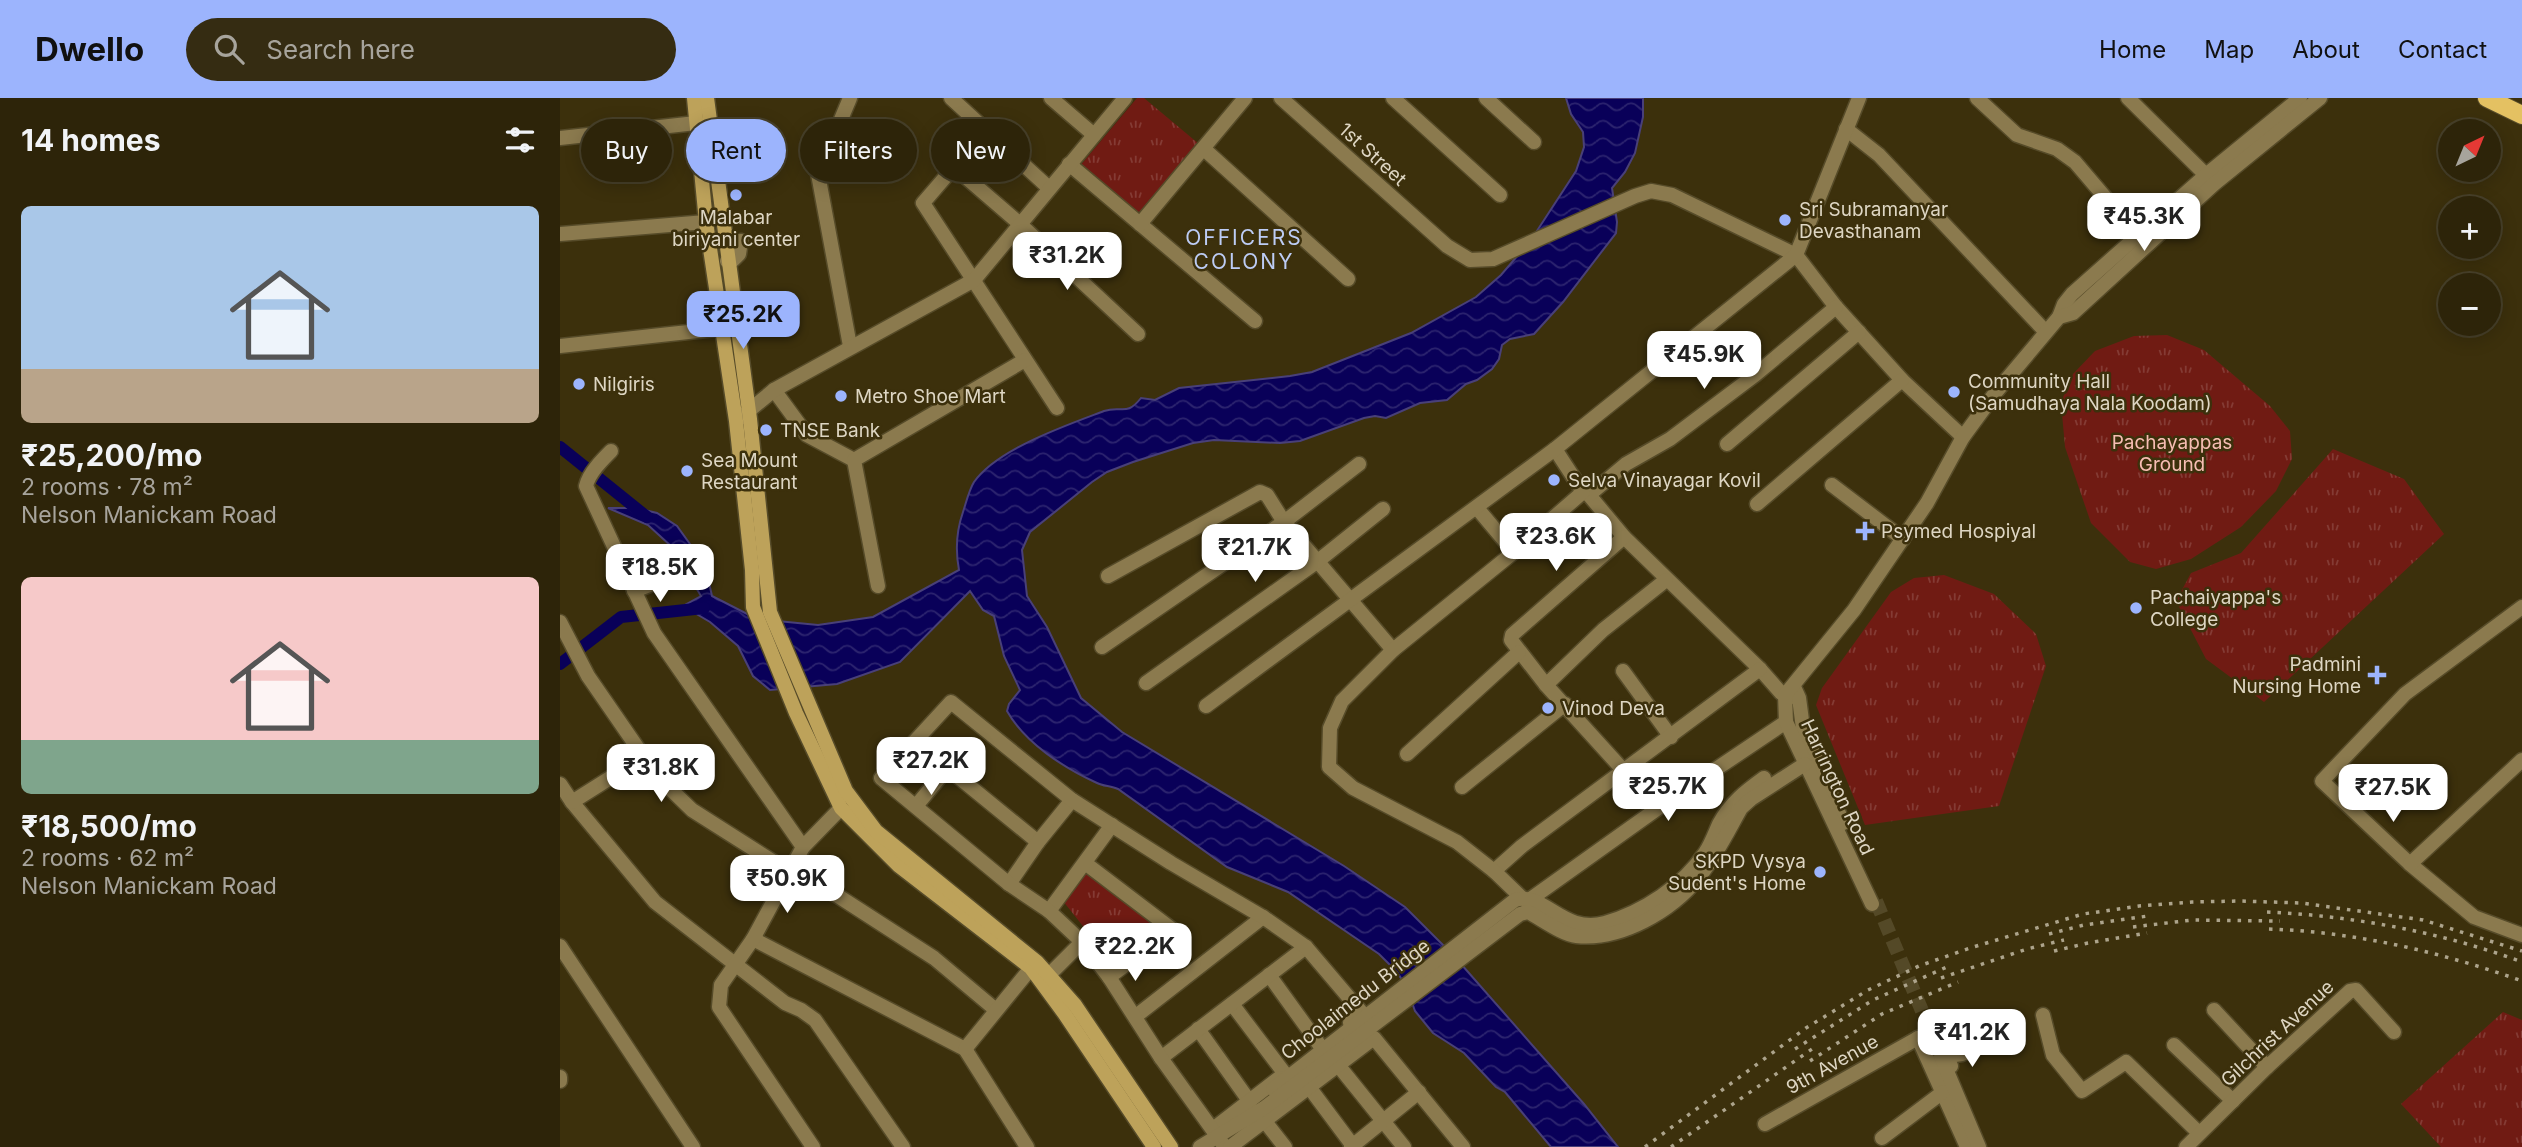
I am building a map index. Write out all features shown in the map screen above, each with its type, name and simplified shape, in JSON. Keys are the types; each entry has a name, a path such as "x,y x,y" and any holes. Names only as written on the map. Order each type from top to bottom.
{"main road":[{"path":"2487,98 2522,115"},
{"path":"697,119 701,101"},
{"path":"701,101 727,261 729,328 752,570 753,607 796,713 841,808 899,866 1031,968 1154,1147"},
{"path":"702,182 706,222 748,411 770,612 846,791 876,831 1026,953 1049,975 1076,1005 1171,1147"}],"street":[{"path":"850,98 818,174 850,346"},
{"path":"951,98 1049,188"},
{"path":"1051,98 1094,135"},
{"path":"736,421 774,390 974,280 1125,98"},
{"path":"1140,224 1245,98"},
{"name":"1st Street","path":"1281,98 1443,242 1470,260 1493,260 1646,192 1672,195 1796,255"},
{"path":"1393,98 1500,195"},
{"path":"1486,98 1534,142"},
{"path":"1206,706 1555,449 1796,255 1858,98"},
{"path":"1976,98 2017,135 2057,149 2075,162 2141,240"},
{"path":"2127,98 2210,180"},
{"path":"1555,449 1586,493 1624,537 1760,669 1793,694 1927,503 1963,438 2045,331 2059,317 2073,313 2141,240 2300,98"},
{"path":"2210,180 2320,98"},
{"path":"560,138 686,124"},
{"path":"1846,129 1879,155 2045,331"},
{"path":"1204,149 1348,279"},
{"path":"1069,164 1255,321"},
{"path":"1057,408 923,203 954,167 1020,224 1138,334"},
{"path":"560,234 706,222"},
{"path":"727,261 733,260 739,254 741,241"},
{"path":"1796,255 1858,332 1902,380 1963,438"},
{"path":"1803,761 1741,808 1698,879 1660,912 1630,928 1599,936 1573,936 1527,903 1494,871 1457,842 1353,788 1329,767 1330,728 1342,701 1393,650 1586,493 1626,464 1670,439 1755,375 1836,307"},
{"path":"560,346 729,328"},
{"path":"1727,444 1858,332"},
{"path":"854,460 1025,360"},
{"path":"1757,504 1902,380"},
{"path":"774,390 807,435 854,460"},
{"path":"611,451 590,475 588,495 654,633 803,847"},
{"path":"854,460 878,586"},
{"path":"1102,647 1284,522 1359,464"},
{"path":"1832,485 1903,539"},
{"path":"1108,576 1260,492 1267,495 1284,522 1393,650"},
{"path":"1477,508 1514,552"},
{"path":"1146,683 1318,561 1382,509"},
{"path":"1624,537 1512,635 1511,640 1546,685 1624,771"},
{"path":"634,591 681,573"},
{"path":"1546,685 1603,630 1666,580"},
{"path":"2522,607 2405,694 2322,781 2410,864 2474,917 2522,935"},
{"path":"561,628 588,676 657,776 692,810 934,958 996,1010"},
{"path":"1407,754 1519,652"},
{"path":"1494,871 1522,846 1760,669"},
{"path":"1623,671 1671,737"},
{"name":"Harrington Road","path":"1793,694 1803,728 1874,903 1786,722 1793,694"},
{"path":"951,702 1072,800 1264,917 1306,947 1362,1013 1250,1102 1222,1140 1161,1058 1136,1016 1082,942 1049,911 1009,884 881,778 951,702"},
{"path":"1462,787 1565,704"},
{"name":"Choolaimedu Bridge","path":"1222,1140 1240,1122 1264,1108 1503,916 1527,903 1661,806 1786,722"},
{"path":"2410,864 2522,760"},
{"path":"916,806 945,771 951,771 1038,842"},
{"path":"572,803 610,778"},
{"path":"560,784 572,803 655,902 785,1003 815,1020 903,1147"},
{"path":"1009,884 1072,800"},
{"path":"813,1147 719,1007 721,985 753,939 803,847 841,808"},
{"path":"1049,911 1112,825"},
{"path":"1085,863 1173,930 1109,977"},
{"path":"1136,1016 1264,917"},
{"path":"753,939 965,1049 1027,1147"},
{"path":"1049,975 1082,942"},
{"path":"560,946 693,1147"},
{"path":"1161,1058 1306,947"},
{"path":"965,1049 1031,968"},
{"path":"1269,975 1321,1047"},
{"name":"Gilchrist Avenue","path":"2186,1147 2267,1067 2354,989 2394,1032"},
{"path":"1232,1004 1285,1073"},
{"path":"2214,1010 2267,1067"},
{"path":"2043,1015 2053,1055 2082,1091 2126,1062 2199,1133"},
{"path":"1198,1029 1250,1102"},
{"path":"1202,1147 1263,1119 1374,1038 1463,1147"},
{"path":"1967,1147 1918,1038 1937,1038 1939,1041 1982,1147"},
{"name":"9th Avenue","path":"1765,1124 1918,1038"},
{"path":"1945,1056 1970,1051 1985,1044"},
{"path":"2174,1045 2233,1101"},
{"path":"1945,1056 1973,1147"},
{"path":"1338,1065 1404,1147"},
{"path":"1309,1087 1352,1146 1419,1092"},
{"path":"1882,1138 1943,1092"},
{"path":"1263,1119 1285,1147"}],"green space":[{"path":"1137,98 1144,98 1199,144 1138,217 1079,167"},
{"name":"Pachayappas Ground","path":"2167,335 2204,350 2270,406 2290,431 2292,459 2276,491 2241,527 2191,559 2156,569 2130,562 2091,523 2065,447 2061,402 2073,374 2095,351 2134,336"},
{"path":"2333,449 2404,479 2444,534 2264,702 2206,659 2176,601 2191,573 2241,553"},
{"path":"1944,575 1994,594 2036,634 2046,666 1999,806 1865,825 1816,705 1822,688 1891,592 1914,578"},
{"path":"1090,867 1164,927 1113,964 1063,901"},
{"path":"2503,1012 2522,1020 2522,1147 2441,1147 2401,1104"}],"water":[{"path":"1566,98 1643,98 1643,117 1635,153 1612,188 1616,233 1563,302 1534,334 1510,339 1502,345 1499,359 1492,369 1466,384 1447,400 1420,403 1386,418 1364,418 1300,441 1280,443 1214,440 1193,443 1107,472 1030,532 1022,550 1027,596 1047,627 1081,698 1122,732 1344,866 1405,907 1454,956 1584,1104 1618,1147 1551,1147 1505,1092 1496,1087 1464,1053 1433,1033 1415,1011 1407,988 1397,972 1379,954 1288,892 1227,867 1118,789 1084,777 1035,744 1007,711 1020,690 1004,656 994,616 983,610 970,591 900,662 837,684 770,690 753,676 738,646 710,622 683,606 701,596 672,547 648,525 608,508 636,508 657,513 677,526 705,565 712,596 757,619 818,625 873,617 959,570 958,534 972,485 985,470 1015,449 1104,411 1127,409 1141,398 1155,400 1179,388 1312,372 1411,333 1476,297 1501,275 1531,240 1576,171 1584,147 1583,132 1571,114"}],"waterway":[{"path":"560,447 647,517"},
{"path":"560,664 621,617 704,608"}],"tunnel":[{"path":"1876,901 1938,1049"}],"railway":[{"path":"1645,1147 1806,1028 1868,990 1919,966 2083,914 2192,902 2301,903 2423,920 2522,951"},
{"path":"2267,912 2332,917 2397,927 2460,942 2522,962"},
{"path":"2049,934 2084,925 2148,916"},
{"path":"2133,927 2192,920 2280,921"},
{"path":"2269,929 2334,934 2398,945 2461,961 2522,981"},
{"path":"2054,951 2147,933"},
{"path":"1941,978 2027,949 2064,940"},
{"path":"1795,1049 1873,1000 1949,966"},
{"path":"1810,1061 1882,1014 1958,982"},
{"path":"1671,1147 1815,1047"}],"place":[{"name":"Malabar biriyani center","path":"736,195"},
{"name":"Sri Subramanyar Devasthanam","path":"1785,220"},
{"name":"Nilgiris","path":"579,384"},
{"name":"Community Hall (Samudhaya Nala Koodam)","path":"1954,392"},
{"name":"Metro Shoe Mart","path":"841,396"},
{"name":"TNSE Bank","path":"766,430"},
{"name":"Sea Mount Restaurant","path":"687,471"},
{"name":"Selva Vinayagar Kovil","path":"1554,480"},
{"name":"Psymed Hospiyal","path":"1865,531"},
{"name":"Pachaiyappa's College","path":"2136,608"},
{"name":"Padmini Nursing Home","path":"2377,675"},
{"name":"Vinod Deva","path":"1548,708"},
{"name":"SKPD Vysya Sudent's Home","path":"1820,872"}],"district":[{"name":"OFFICERS COLONY","path":"1244,250"}]}
